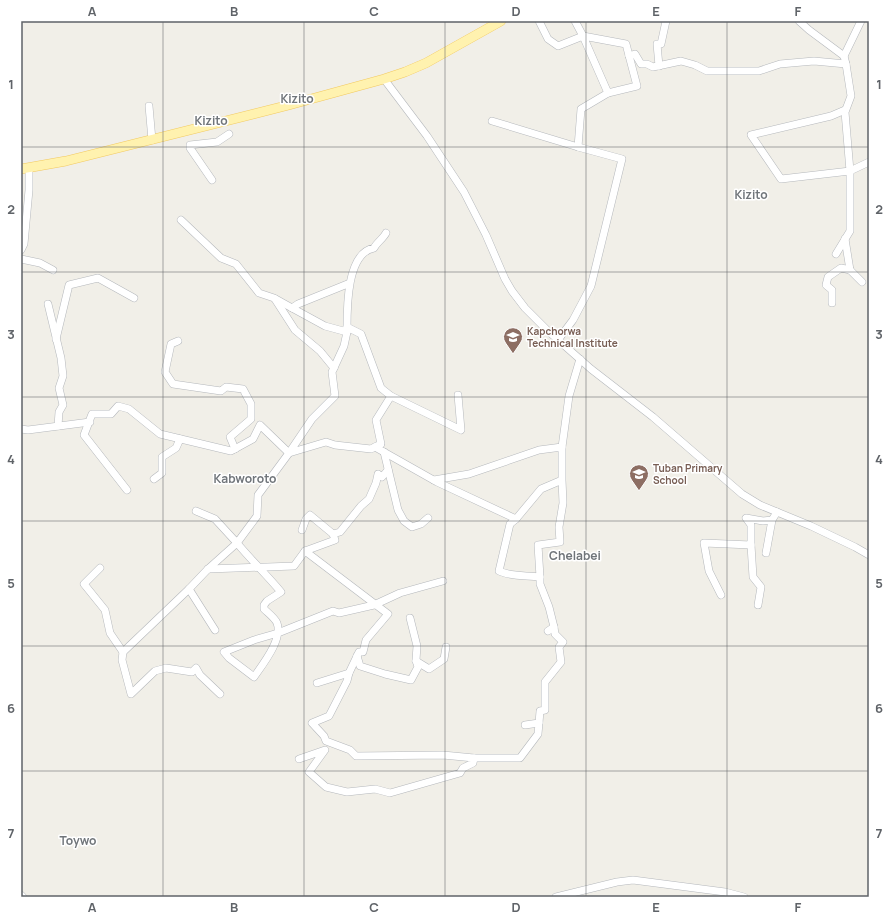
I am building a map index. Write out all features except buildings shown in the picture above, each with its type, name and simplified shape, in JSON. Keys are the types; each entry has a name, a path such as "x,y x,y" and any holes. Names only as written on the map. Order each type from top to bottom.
{"main road":[{"path":"25,169 66,161 152,140 384,79 426,63 500,21"}],"street":[{"path":"539,21 548,39 558,46 583,36 626,44 630,56 637,86 608,93 581,109 578,147"},
{"path":"575,21 608,93"},
{"path":"659,66 657,44 661,44 666,21"},
{"path":"799,21 808,30 844,56"},
{"path":"836,254 850,231 850,171 845,110 851,96 844,56 861,21"},
{"path":"630,56 635,54 641,64 647,64 653,67 681,61 695,65 707,71 759,71 780,64 814,61 846,64"},
{"path":"384,79 427,136 464,192 512,291 525,308 558,340 653,418 732,487 760,505 849,544 869,555"},
{"path":"149,106 152,140"},
{"path":"845,110 830,116 751,135 780,179 850,171 869,162"},
{"path":"492,121 622,159 591,286 573,320 558,340"},
{"path":"212,180 190,148 190,145 217,142 229,134"},
{"path":"21,250 24,244 29,190 25,169"},
{"path":"181,220 221,258 236,264 259,293 274,298 325,326 361,334 381,388 391,396 461,430 458,395"},
{"path":"220,694 200,675 196,668 192,672 166,668 155,671 131,694 122,660 123,652 208,569 237,543 257,516 258,496 290,453 312,419 335,396 332,372 344,346 347,330 348,293 354,267 358,259 368,249 374,248 376,242 386,233"},
{"path":"845,239 850,270"},
{"path":"21,259 40,263 53,270"},
{"path":"832,304 832,290 826,285 828,277 841,268 850,270 862,282"},
{"path":"56,339 69,285 98,278 134,298"},
{"path":"292,308 298,304 350,283"},
{"path":"274,298 295,330 320,351 334,368"},
{"path":"48,304 61,358 63,376 59,388 63,406 59,412 58,426"},
{"path":"178,341 170,344 165,372 173,384 221,391 226,387 243,390 251,404 251,419 230,437 235,449"},
{"path":"304,551 388,614 366,640 364,652 358,652 349,673 347,682 329,716 312,723 324,736 326,741 350,750 356,756 444,755 474,758 520,758 538,734 540,711 545,710 545,682 562,662 559,647 563,642 551,629 549,606 540,584 538,545 560,542 559,527 563,503 562,447 569,396 580,359"},
{"path":"290,453 326,442 335,445 371,449 381,444 376,420 391,396"},
{"path":"127,490 84,435 92,414 111,414 118,406 129,409 160,434 231,451 253,439 260,424 290,453"},
{"path":"21,429 90,422"},
{"path":"154,479 162,473 162,457 176,448 180,439"},
{"path":"375,447 434,480 516,519"},
{"path":"434,480 469,474 539,450 562,447"},
{"path":"384,452 398,510 404,521 412,527 421,524 428,518"},
{"path":"333,534 340,532 361,506 370,498 378,474 382,477 388,470"},
{"path":"540,577 513,574 506,575 499,571 510,524 541,489 562,480"},
{"path":"196,511 215,519 281,592 267,601 264,605 264,609 276,621 278,633 272,650 254,677 229,658 224,652 254,640 278,633 333,611 339,613 376,605 400,593 444,580"},
{"path":"766,553 772,520 777,512"},
{"path":"208,569 294,566 304,551 335,540 333,534 310,515 306,519 302,530"},
{"path":"758,605 761,587 753,577 750,525 746,518 762,521 772,520"},
{"path":"721,595 709,571 704,543 751,545"},
{"path":"100,568 84,584 105,610 110,633 123,652"},
{"path":"189,589 215,630"},
{"path":"357,656 360,666 411,680 418,668 416,661 417,646 410,618"},
{"path":"416,661 429,669 444,659 446,647"},
{"path":"317,683 349,673"},
{"path":"525,726 539,723"},
{"path":"299,759 325,750 309,772 326,787 346,792 375,789 390,793 460,773 463,768 473,763 474,758"},
{"path":"556,897 617,882 634,880 725,892 744,897"}],"place":[{"name":"Kapchorwa Technical Institute","path":"513,354"},
{"name":"Tuban Primary School","path":"639,491"}],"district":[{"name":"Kizito","path":"297,98"},
{"name":"Kizito","path":"211,120"},
{"name":"Kizito","path":"751,194"},
{"name":"Kabworoto","path":"245,478"},
{"name":"Chelabei","path":"575,555"},
{"name":"Toywo","path":"78,840"}]}
